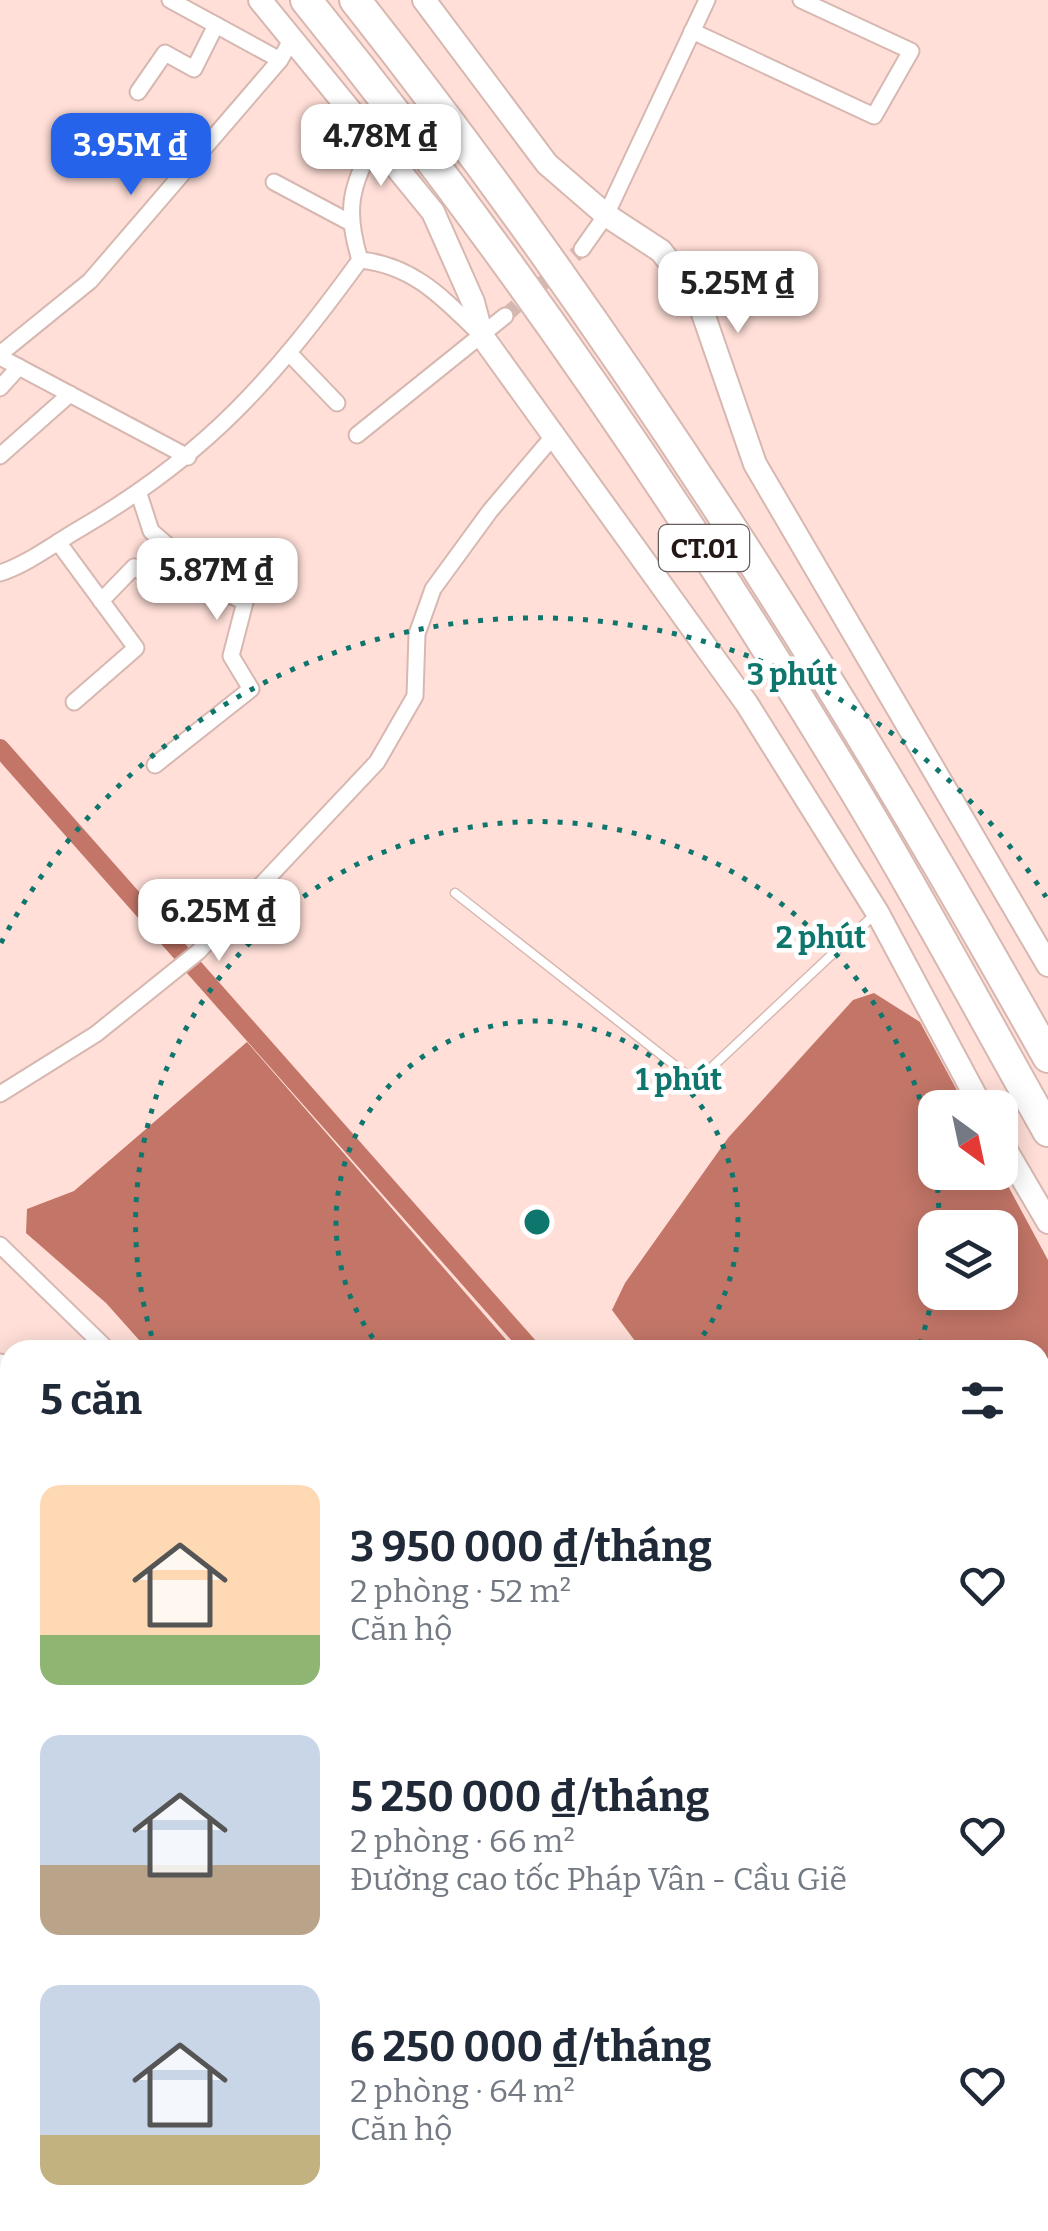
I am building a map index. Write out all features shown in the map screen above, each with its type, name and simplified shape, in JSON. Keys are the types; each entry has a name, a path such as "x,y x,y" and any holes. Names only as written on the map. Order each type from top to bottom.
{"highway":[{"name":"CT.01","path":"306,0 504,262 705,550 847,778 1048,1131"},
{"name":"CT.01","path":"355,0 543,250 732,524 875,754 1048,1056"}],"street":[{"path":"170,0 280,60"},
{"path":"260,0 433,212 473,302 482,336"},
{"path":"424,0 547,164 606,215 662,251 698,300 755,464 1048,965"},
{"path":"582,249 606,215 707,0"},
{"path":"692,31 874,116 910,51 801,0"},
{"path":"138,92 166,54 194,68 216,25"},
{"path":"188,457 0,355 90,280 280,60 293,37"},
{"path":"360,260 348,222 354,182 376,140"},
{"path":"274,182 348,222"},
{"path":"360,260 385,262 412,274 482,336 556,434 748,704 877,912 972,1090"},
{"path":"0,573 139,494 188,457 243,408 291,355 360,260"},
{"path":"358,435 505,316"},
{"path":"291,355 336,403"},
{"path":"0,388 20,367"},
{"path":"0,456 70,394"},
{"path":"0,1094 96,1034 198,952 376,762 415,696 417,634 433,589 490,511 556,434"},
{"path":"139,494 151,531 219,590 245,602 232,656 251,689 155,764"},
{"path":"58,542 136,648 74,702"},
{"path":"101,601 134,568 152,578 172,550"},
{"path":"1018,1171 1048,1222"},
{"path":"0,1245 98,1340"}],"lane":[{"path":"454,893 696,1082 877,912"}],"shaded area":[{"path":"874,993 920,1022 957,1090 918,1090 918,1190 1010,1190 1048,1260 1048,1340 634,1340 612,1310 625,1283 728,1138 853,1000"},
{"path":"247,1042 506,1340 139,1340 106,1303 26,1233 27,1209 74,1191"}],"waterway":[{"path":"0,748 523,1340"}],"tunnel":[{"path":"505,316 582,249"}]}
